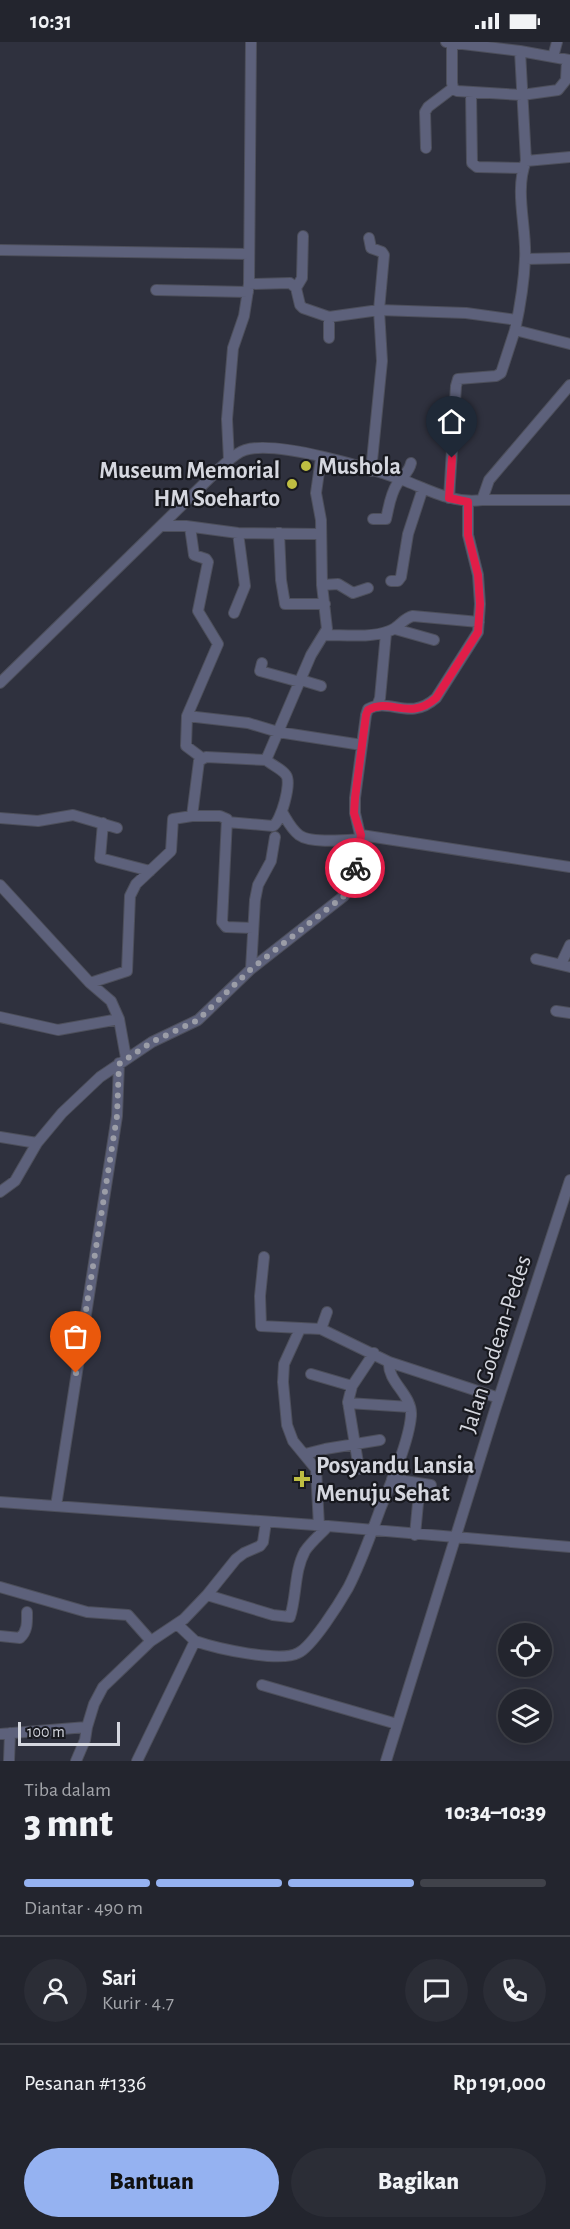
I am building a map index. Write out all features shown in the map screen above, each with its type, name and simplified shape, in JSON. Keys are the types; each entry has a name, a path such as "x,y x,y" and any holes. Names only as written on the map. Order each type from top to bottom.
{"street":[{"path":"229,460 227,419 233,348 244,316 249,288 251,42"},
{"path":"426,148 425,111 453,88 471,92 522,95 560,89 566,80 569,60 520,51 445,42"},
{"path":"452,42 453,88"},
{"path":"553,57 557,42"},
{"path":"449,498 458,379 496,376 501,373 516,325 525,259 521,195 525,164 520,51"},
{"path":"471,92 472,164 477,167 525,164 570,157"},
{"path":"296,288 302,278 303,236"},
{"path":"369,238 371,248 384,255 379,310 382,362 371,471"},
{"path":"0,250 249,254"},
{"path":"525,259 570,258"},
{"path":"156,290 249,288 290,283 296,288 300,305 303,308 329,317 379,310 466,313 516,325 570,344"},
{"path":"329,317 329,338"},
{"path":"482,500 489,480 570,386"},
{"path":"0,683 239,452 260,447 281,448 371,471 449,498 468,502 570,500"},
{"path":"266,760 311,655 325,635 321,520 316,493 321,458"},
{"path":"373,519 386,519 390,500 400,480 409,471 411,463"},
{"path":"392,581 398,581 401,578 408,534 423,488"},
{"path":"0,1192 15,1180 37,1143 62,1113 100,1077 152,1042 198,1020 251,969 344,896 351,882 361,837 354,813 368,710 377,706 415,710 427,706 436,698 478,632 478,575 468,535 468,502"},
{"path":"160,526 238,532 321,534"},
{"path":"190,527 194,555 208,562 198,611 218,644 187,716 186,746 202,758 266,760 285,773 288,778 282,812 278,822 273,826 227,822"},
{"path":"234,613 245,586 238,532"},
{"path":"279,533 281,580 285,604 325,604"},
{"path":"322,585 338,584 352,592 369,588"},
{"path":"377,706 390,631 405,618 413,616 479,622"},
{"path":"325,635 390,631 434,640"},
{"path":"262,663 260,671 321,686"},
{"path":"187,716 248,723 278,732 362,745"},
{"path":"192,816 199,760 202,758"},
{"path":"282,812 293,830 303,838 324,840 361,837 570,867"},
{"path":"0,818 38,820 73,815 117,828"},
{"path":"90,983 127,970 130,896 136,884 171,851 173,819 192,816 225,818 227,822 222,922 226,927 253,928"},
{"path":"103,824 100,858 150,871"},
{"path":"251,969 258,885 271,861 275,837"},
{"path":"0,885 90,983 111,1001 119,1019 122,1061 117,1116 56,1506"},
{"path":"536,959 566,966 570,945"},
{"path":"556,1011 570,1013"},
{"path":"0,1017 58,1030 119,1019"},
{"path":"0,1137 37,1143"},
{"name":"Jalan Godean-Pedes","path":"386,1761 499,1398 570,1180"},
{"path":"264,1257 260,1296 261,1326 321,1329 389,1362 499,1398"},
{"path":"321,1329 327,1312"},
{"path":"207,1595 288,1618 291,1615 298,1567 323,1526 318,1475 313,1463 290,1437 287,1425 283,1382 284,1364 300,1329"},
{"path":"359,1469 348,1394 374,1353"},
{"path":"177,1624 195,1641 235,1651 282,1657 300,1653 310,1643 347,1589 392,1479 411,1416 410,1407 389,1369 389,1362"},
{"path":"311,1374 352,1386"},
{"path":"348,1403 410,1407"},
{"path":"305,1454 380,1440"},
{"path":"392,1479 428,1485 418,1503 415,1535"},
{"path":"0,1502 570,1547"},
{"path":"76,1761 85,1740 94,1704 103,1687 151,1641 177,1624 201,1603 236,1559 260,1546 263,1542 266,1522"},
{"path":"0,1587 87,1612 128,1615 151,1641"},
{"path":"0,1636 20,1638 26,1629 27,1612"},
{"path":"137,1761 195,1641"},
{"path":"262,1685 397,1724"},
{"path":"9,1761 5,1734 87,1727"}],"way so far":[{"path":"76,1373 117,1116 119,1064 152,1042 183,1028 209,1012 251,969 344,896 355,868"}],"place":[{"name":"Mushola","path":"306,466"},
{"name":"Museum Memorial HM Soeharto","path":"292,484"},
{"name":"Posyandu Lansia Menuju Sehat","path":"302,1479"}],"route":[{"path":"355,868 361,839 354,813 355,798 368,710 377,706 415,710 427,706 436,698 478,632 480,604 478,575 468,535 468,502 449,498 452,458"}]}
